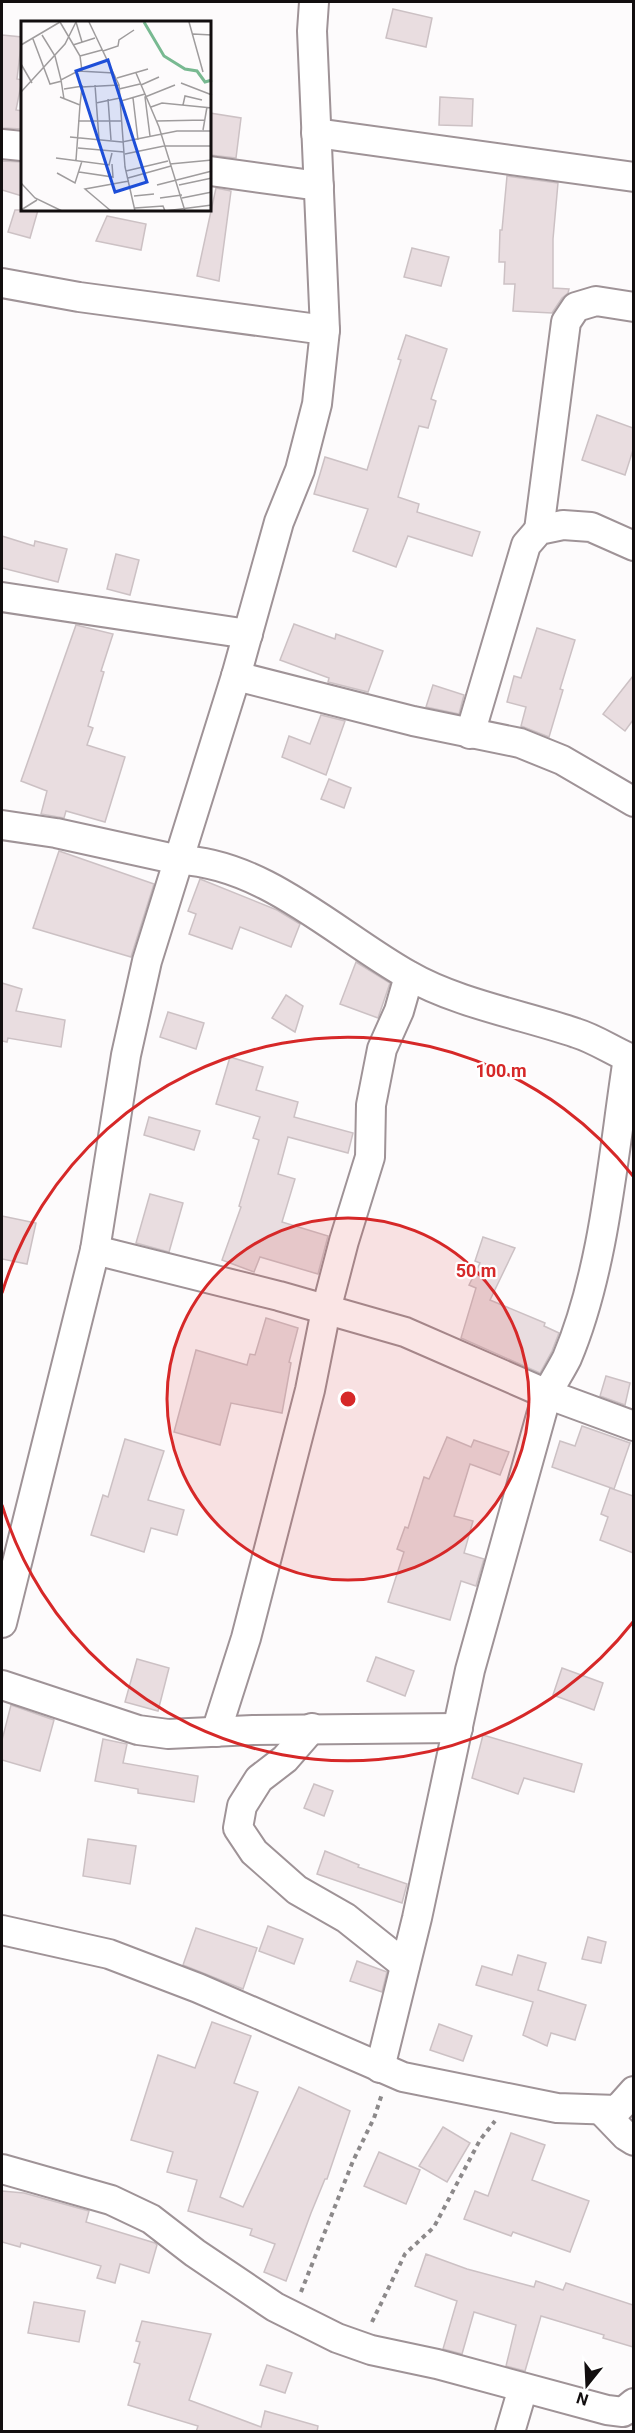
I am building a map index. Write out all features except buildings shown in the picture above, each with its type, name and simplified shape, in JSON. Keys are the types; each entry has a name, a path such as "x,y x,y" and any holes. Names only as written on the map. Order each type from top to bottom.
{"street":[{"path":"2,1623 95,1250 126,1055 147,961 236,675 279,522 300,470 317,404 325,330 312,31 314,2"},
{"path":"316,133 633,177"},
{"path":"2,144 21,146"},
{"path":"212,171 318,186"},
{"path":"2,283 79,297 325,330"},
{"path":"470,734 526,545 539,530 567,322 576,307 596,301 633,307"},
{"path":"539,530 563,525 591,527 633,546"},
{"path":"2,597 248,634"},
{"path":"236,675 470,734 520,743 562,760 633,802"},
{"path":"2,825 56,833 179,860 199,861 227,867 319,916 409,976 462,998 579,1034 631,1059 598,1254 566,1359 547,1394 470,1670 384,2069"},
{"path":"216,1732 246,1638 310,1390 326,1310 370,1157 371,1105 382,1049 399,1011 409,976"},
{"path":"95,1250 405,1332 547,1394 633,1426"},
{"path":"2,1685 138,1730 168,1734 312,1728 458,1728"},
{"path":"312,1728 285,1759 259,1779 242,1806 238,1828 254,1852 297,1890 346,1918 405,1965"},
{"path":"2,1930 109,1954 198,1988 403,2077 556,2108 617,2110 633,2091"},
{"path":"601,2110 626,2136 633,2140"},
{"path":"2,2169 111,2200 151,2219 195,2253 275,2307 360,2347 607,2410 623,2412 633,2403"},
{"path":"510,2432 523,2388"}],"path":[{"path":"292,2315 353,2161 374,2118 384,2069"},
{"path":"360,2347 405,2254 434,2227 480,2140 512,2099"}]}
